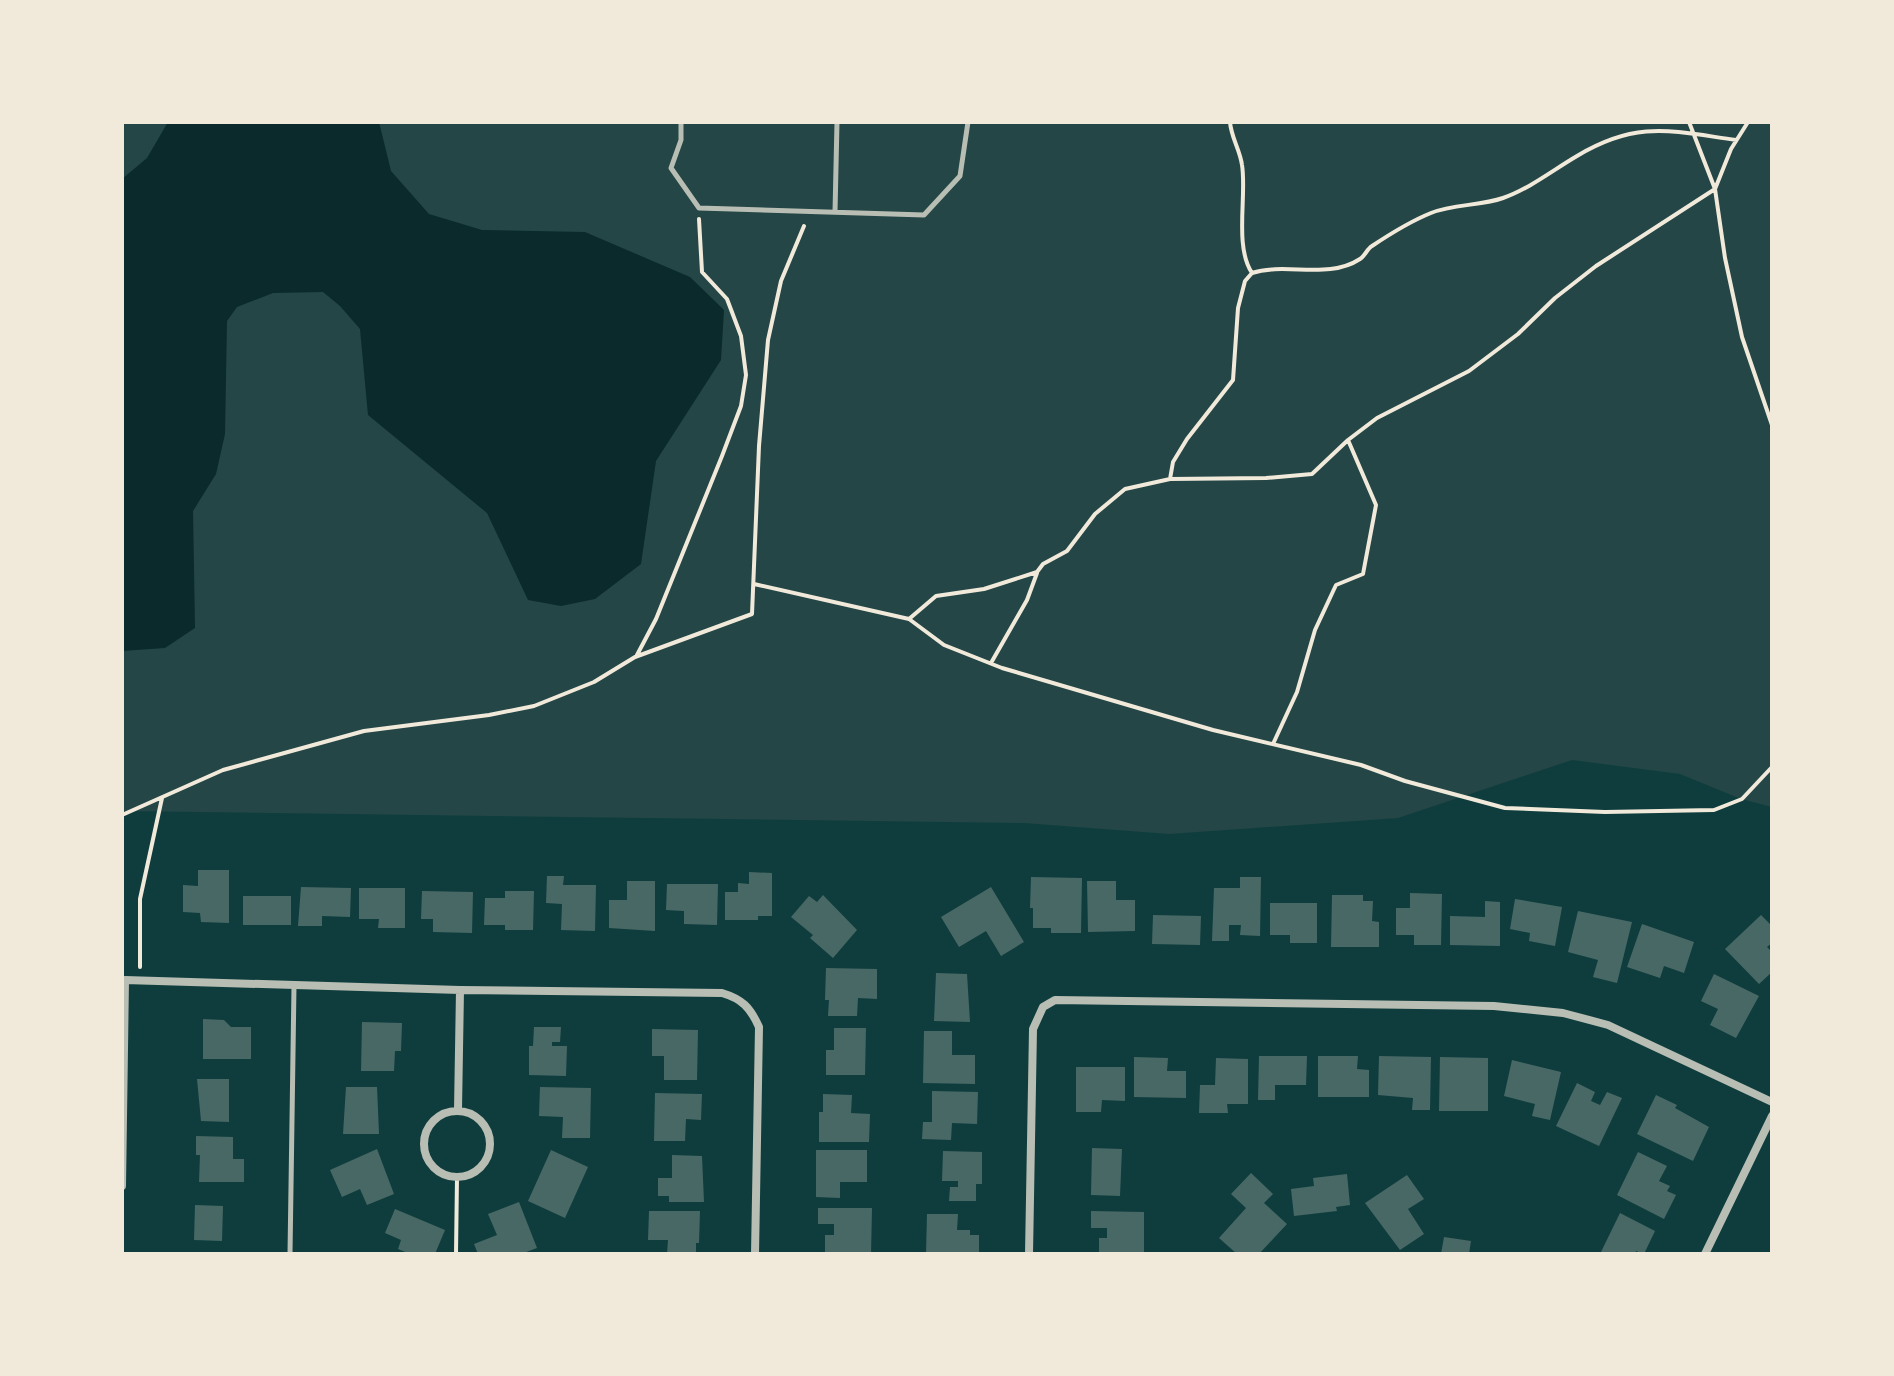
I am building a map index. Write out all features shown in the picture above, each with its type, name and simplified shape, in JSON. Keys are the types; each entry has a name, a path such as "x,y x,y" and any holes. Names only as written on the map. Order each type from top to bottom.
{"street":[{"path":"122,1186 124,981 722,993 739,998 752,1010 759,1027 755,1254"},
{"path":"458,1110 460,990"},
{"path":"1029,1254 1033,1029 1043,1007 1055,1000 1494,1006 1563,1013 1608,1025 1772,1102"},
{"path":"458,1110 469,1112 486,1127 490,1150 478,1169 457,1177 437,1170 425,1154 424,1143 430,1124 438,1116 458,1110"},
{"path":"1705,1254 1772,1116"}],"lane":[{"path":"681,122 681,140 671,168 699,208 924,215 960,176 968,122"},
{"path":"835,212 837,122"},
{"path":"290,1254 294,986"}],"path":[{"path":"1230,122 1242,166 1245,255 1252,273"},
{"path":"1689,122 1715,189 1725,258 1742,337 1772,425"},
{"path":"991,663 1027,600 1043,564 1067,551 1095,514 1125,489 1170,479 1312,474 1377,418 1469,371 1518,334 1555,298 1596,266 1715,189 1736,140 1748,122"},
{"path":"1170,479 1173,462 1187,439 1233,380 1238,308 1245,281 1252,273 1276,268 1324,270 1360,259 1369,248 1432,212 1503,198 1580,154 1636,131 1654,130 1736,140"},
{"path":"635,657 656,619 722,456 741,406 746,375 741,336 727,299 702,272 699,208"},
{"path":"122,815 223,770 364,731 534,706 594,682 635,657 752,614 759,446 768,340 781,281 810,211"},
{"path":"1273,744 1297,692 1315,630 1336,585 1363,574 1376,505 1348,440"},
{"path":"909,619 936,596 984,589 1037,572"},
{"path":"754,584 909,619 944,645 991,663 1213,730 1361,765 1405,781 1505,808 1605,812 1714,810 1742,799 1772,767"},
{"path":"140,981 140,899 162,797"},
{"path":"456,1254 457,1177"}],"shaded area":[{"path":"122,122 1772,122 1772,807 1741,799 1680,774 1572,760 1398,818 1169,834 1024,823 122,811"},
{"path":"168,122 379,122 391,171 429,214 482,230 585,232 690,277 724,310 721,360 656,461 641,564 595,599 561,606 528,600 487,513 368,415 360,329 323,292 273,293 237,307 227,321 225,434 216,474 193,511 195,628 165,648 122,651 122,179 147,158"}],"building":[{"path":"198,870 229,870 229,923 201,922 200,913 183,912 183,885 198,886"},
{"path":"749,872 772,873 772,916 758,916 758,920 725,920 725,892 738,892 738,883 749,884"},
{"path":"547,876 564,876 563,885 596,885 595,931 561,930 562,904 546,903"},
{"path":"1031,877 1082,878 1081,933 1051,933 1051,928 1033,928"},
{"path":"1240,877 1261,877 1260,936 1240,935 1241,925 1229,925 1229,941 1212,941 1214,888 1240,888"},
{"path":"627,881 655,881 655,931 609,928 609,900 627,900"},
{"path":"1087,881 1116,881 1116,900 1135,900 1135,931 1088,932"},
{"path":"667,884 718,884 717,925 684,924 684,911 666,910"},
{"path":"301,887 351,888 350,917 322,916 322,926 298,926"},
{"path":"991,887 1024,942 1001,956 986,931 959,947 941,917"},
{"path":"359,888 405,888 405,928 378,928 379,919 359,919"},
{"path":"422,891 473,892 472,933 433,932 433,919 421,919"},
{"path":"505,891 534,891 533,930 505,930 505,925 484,925 485,898 505,898"},
{"path":"1410,893 1442,894 1441,945 1414,945 1414,935 1396,935 1396,908 1410,908"},
{"path":"823,895 857,930 833,958 810,938 813,935 791,917 809,896 817,902"},
{"path":"1332,895 1363,895 1363,901 1373,901 1372,921 1379,922 1379,947 1331,947"},
{"path":"243,896 291,896 291,925 243,925"},
{"path":"1515,899 1562,907 1555,946 1529,941 1530,933 1510,929"},
{"path":"1485,901 1500,902 1500,946 1450,945 1450,916 1485,917"},
{"path":"1270,903 1317,903 1317,943 1290,943 1290,935 1270,935"},
{"path":"1578,911 1632,922 1617,983 1593,977 1598,960 1568,952"},
{"path":"1153,915 1201,916 1200,945 1152,944"},
{"path":"1761,915 1772,926 1772,943 1767,947 1772,952 1772,972 1759,984 1725,949"},
{"path":"1642,924 1694,942 1684,973 1664,966 1660,978 1627,967"},
{"path":"826,968 877,969 877,999 858,998 857,1016 828,1016"},
{"path":"936,973 967,974 970,1022 934,1021"},
{"path":"1714,974 1759,996 1736,1038 1710,1025 1718,1009 1701,1001"},
{"path":"203,1019 224,1020 231,1027 251,1027 251,1059 203,1059"},
{"path":"362,1022 402,1023 401,1051 395,1051 394,1071 361,1071"},
{"path":"534,1027 561,1027 560,1042 552,1042 552,1046 567,1046 566,1076 529,1075 529,1046 533,1046"},
{"path":"834,1028 866,1028 865,1075 826,1075 826,1050 834,1050"},
{"path":"652,1029 698,1030 697,1080 664,1080 664,1056 652,1056"},
{"path":"924,1031 952,1031 952,1055 975,1055 975,1084 923,1083"},
{"path":"1259,1056 1307,1056 1306,1085 1275,1085 1275,1100 1258,1100"},
{"path":"1318,1056 1358,1056 1357,1069 1369,1070 1369,1097 1318,1097"},
{"path":"1379,1056 1431,1057 1430,1110 1412,1110 1413,1098 1378,1095"},
{"path":"1134,1057 1168,1058 1167,1071 1186,1071 1186,1098 1134,1097"},
{"path":"1440,1057 1488,1058 1488,1111 1439,1111"},
{"path":"1216,1058 1248,1059 1248,1104 1227,1104 1228,1113 1199,1113 1200,1085 1215,1085"},
{"path":"1512,1060 1561,1072 1550,1120 1532,1116 1535,1104 1504,1096"},
{"path":"1076,1067 1125,1067 1125,1101 1102,1100 1101,1112 1076,1112"},
{"path":"197,1079 229,1079 229,1122 201,1121"},
{"path":"1577,1083 1595,1092 1591,1101 1600,1105 1607,1092 1622,1098 1599,1146 1556,1126"},
{"path":"346,1087 377,1087 379,1134 343,1134"},
{"path":"540,1087 591,1088 590,1138 562,1138 563,1117 539,1116"},
{"path":"932,1091 978,1092 977,1124 952,1123 951,1140 922,1139 923,1122 932,1122"},
{"path":"655,1093 702,1094 701,1120 686,1119 685,1141 654,1141"},
{"path":"823,1094 852,1095 851,1113 870,1114 869,1142 819,1142 819,1112 823,1112"},
{"path":"1656,1095 1709,1127 1693,1161 1637,1134"},
{"path":"196,1136 233,1137 233,1159 244,1159 244,1182 199,1182 200,1155 196,1155"},
{"path":"1092,1148 1122,1149 1120,1196 1091,1195"},
{"path":"377,1149 394,1194 367,1205 360,1189 342,1197 330,1170"},
{"path":"551,1150 588,1167 565,1218 528,1201"},
{"path":"816,1150 867,1150 867,1182 840,1182 840,1198 816,1197"},
{"path":"943,1151 982,1152 982,1184 976,1184 976,1201 949,1201 950,1187 958,1187 958,1181 942,1181"},
{"path":"1638,1152 1667,1166 1659,1181 1670,1186 1667,1191 1676,1195 1664,1219 1617,1195"},
{"path":"672,1155 702,1156 704,1202 669,1202 669,1196 658,1196 658,1178 672,1178"},
{"path":"1251,1173 1273,1194 1264,1203 1287,1224 1259,1254 1237,1254 1219,1238 1246,1208 1231,1194"},
{"path":"1347,1174 1350,1205 1336,1207 1337,1211 1294,1216 1291,1189 1314,1186 1313,1178"},
{"path":"1407,1175 1424,1199 1408,1209 1424,1234 1400,1250 1365,1203"},
{"path":"519,1202 537,1248 521,1254 478,1254 474,1244 497,1235 488,1214"},
{"path":"195,1205 223,1206 222,1241 194,1240"},
{"path":"818,1208 872,1208 871,1254 825,1254 825,1235 834,1235 834,1224 818,1224"},
{"path":"395,1209 445,1230 435,1254 410,1254 398,1249 401,1240 385,1233"},
{"path":"649,1211 700,1211 696,1254 667,1254 668,1240 648,1240"},
{"path":"1091,1211 1144,1212 1144,1254 1099,1254 1099,1238 1107,1238 1107,1228 1091,1228"},
{"path":"1620,1213 1655,1231 1644,1254 1636,1251 1635,1254 1600,1254"},
{"path":"927,1214 958,1214 957,1230 970,1230 970,1235 979,1235 979,1254 926,1254"},
{"path":"1444,1237 1471,1241 1469,1254 1441,1254"}]}
